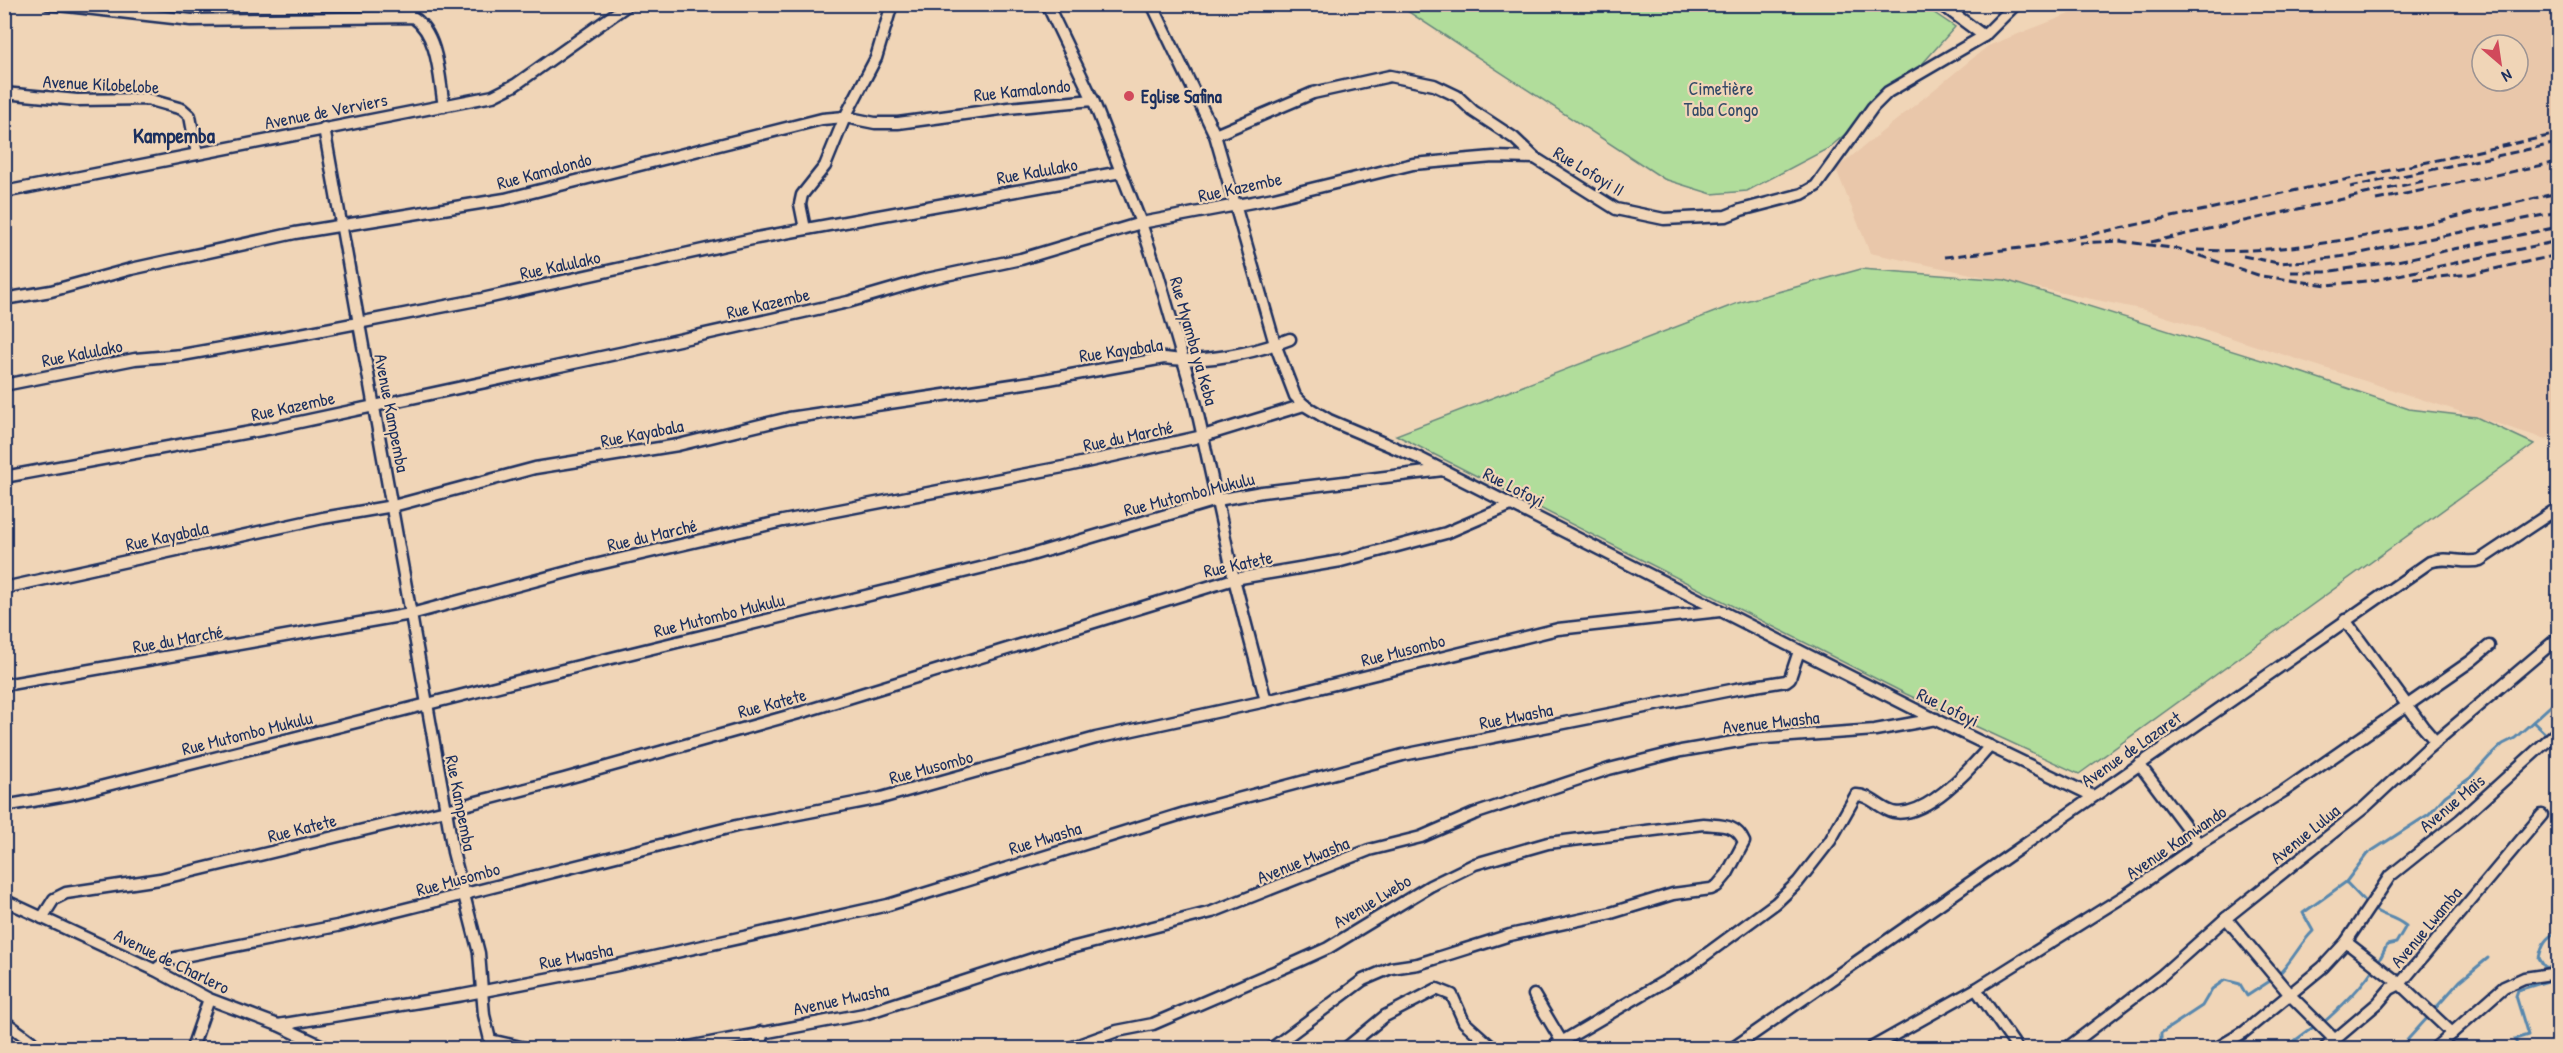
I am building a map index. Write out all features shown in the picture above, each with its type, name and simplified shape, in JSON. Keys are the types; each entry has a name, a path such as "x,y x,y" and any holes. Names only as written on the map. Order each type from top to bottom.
{"street":[{"path":"49,4 191,20 413,17 426,31 435,55 444,106"},
{"name":"Avenue de Verviers","path":"4,192 493,96 515,85 629,4"},
{"path":"806,229 800,204 802,195 825,166 845,117 876,58 892,4"},
{"name":"Rue Myamba ya Keba","path":"1047,4 1093,100 1141,223 1203,436 1234,579 1266,701"},
{"name":"Rue Lofoyi","path":"1152,4 1215,135 1275,344 1291,388 1304,405 1357,433 1443,470 1617,556 1799,651 2093,796"},
{"path":"1941,4 1984,36"},
{"name":"Rue Lofoyi II","path":"1215,135 1313,93 1390,76 1434,85 1457,96 1473,111 1514,138 1535,158 1616,209 1664,219 1726,216 1802,194 1816,186 1873,106 1888,92 1984,36 2016,4"},
{"name":"Avenue Kilobelobe","path":"4,93 77,100 147,99 182,109 190,116 197,154"},
{"name":"Rue Kamalondo","path":"4,299 51,291 131,269 295,233 505,199 806,122 845,117 875,123 898,123 1008,108 1093,100"},
{"name":"Avenue Kampemba","path":"324,128 372,406 393,506 426,705"},
{"name":"Rue Kazembe","path":"4,477 167,449 848,302 927,279 1021,259 1141,223 1235,206 1413,164 1493,157 1535,158"},
{"name":"Rue Kalulako","path":"4,385 135,359 182,355 358,323 806,229 1121,172"},
{"name":"Rue Kayabala","path":"4,588 323,518 393,506 536,468 678,445 789,418 1038,381 1164,358 1183,361 1221,356 1290,339"},
{"name":"Rue du Marché","path":"4,686 411,614 586,567 783,521 1063,467 1203,436 1304,405"},
{"name":"Rue Mutombo Mukulu","path":"4,806 72,794 1021,558 1218,500 1262,492 1443,470"},
{"name":"Rue Katete","path":"42,918 54,899 66,892 149,882 446,810 806,711 1234,579 1341,561 1446,533 1511,505"},
{"name":"Avenue de Lazaret","path":"1733,1048 2430,562 2442,558 2480,560 2559,508"},
{"name":"Rue Musombo","path":"155,970 166,961 179,957 337,926 736,826 881,798 1096,738 1266,701 1558,629 1720,610"},
{"path":"2344,620 2436,742"},
{"name":"Avenue Lulua","path":"2067,1048 2161,976 2226,918 2365,807 2436,742 2559,638"},
{"name":"Avenue Kamwando","path":"1871,1048 1976,989 2126,896 2199,844 2284,792 2489,646"},
{"name":"Rue Mwasha","path":"278,1025 483,991 613,966 888,904 1185,813 1403,755 1786,681 1790,678 1799,651"},
{"name":"Rue Kampemba","path":"426,705 464,894 476,938 484,1015 491,1044"},
{"name":"Avenue Mwasha","path":"683,1048 864,1014 1051,953 1212,912 1369,850 1421,837 1474,814 1609,769 1681,751 1750,739 1875,730 1937,719"},
{"name":"Avenue Maïs","path":"2217,1048 2244,1032 2324,967 2346,942 2390,876 2460,820 2559,731"},
{"path":"1551,1048 1689,967 1776,903 1798,882 1830,841 1856,795 1862,795 1886,810 1906,813 1946,790 1973,766 1990,746"},
{"path":"2139,764 2199,844"},
{"name":"Avenue Lwamba","path":"2325,1048 2378,1003 2390,989 2400,984 2542,815"},
{"name":"Avenue Lwebo","path":"1070,1048 1117,1031 1153,1024 1297,962 1343,939 1430,886 1475,864 1548,843 1703,824 1727,825 1734,828 1744,842 1727,874 1717,886 1711,889 1673,894 1611,913 1510,935 1418,964 1391,968 1363,980 1272,1048"},
{"name":"Avenue de Charlero","path":"4,900 155,970 209,999 278,1025 327,1048"},
{"path":"2226,918 2290,996 2335,1040"},
{"path":"2346,942 2400,984 2452,1033"},
{"path":"2435,1048 2504,987 2524,978 2559,973"},
{"path":"1346,1048 1385,1016 1437,989 1452,995 1464,1022 1493,1048"},
{"path":"1976,989 2017,1048"},
{"path":"1534,995 1562,1042"},
{"path":"192,1048 209,999"},
{"path":"4,1021 38,1048"},
{"path":"761,1032 762,1048"},
{"path":"491,1044 525,1048"}],"shaded area":[{"path":"2092,5 2558,5 2558,433 2545,439 2145,310 1870,253 1836,169 1988,46"}],"green space":[{"name":"Cimetière Taba Congo","path":"1921,4 1955,27 1908,80 1829,148 1747,191 1712,194 1664,179 1398,5"},
{"path":"1861,269 2005,280 2303,373 2409,409 2476,417 2534,444 2079,774 1906,694 1396,435 1738,303"}],"waterway":[{"path":"2278,975 2313,931 2303,913 2346,882 2367,854 2429,814 2445,796 2470,778 2503,744 2515,738 2558,699"},
{"path":"2533,722 2547,735"},
{"path":"2552,740 2558,746"},
{"path":"2346,882 2367,904"},
{"path":"2323,1023 2359,987 2387,945 2396,943 2406,926 2372,908"},
{"path":"2553,970 2544,966 2539,958 2545,942 2558,931"},
{"path":"2433,1011 2460,981 2488,958"},
{"path":"2518,1048 2515,1039 2528,1035 2516,996 2518,990 2558,978"},
{"path":"2151,1048 2161,1040 2161,1033 2202,1006 2212,989 2225,980 2240,984 2247,996 2273,979"},
{"path":"2400,1048 2429,1016"},
{"path":"2285,1048 2316,1025"}],"railway":[{"path":"1945,257 2037,246 2558,134"},
{"path":"2350,187 2558,143"},
{"path":"2376,200 2558,162"},
{"path":"2151,242 2423,181"},
{"path":"2197,250 2288,247 2379,234 2558,193"},
{"path":"2243,256 2278,263 2346,256 2558,212"},
{"path":"2291,272 2325,272 2392,262 2558,227"},
{"path":"2079,243 2119,241 2179,249 2261,276 2327,285 2375,280 2558,241"},
{"path":"2414,279 2471,274 2558,255"}],"place":[{"name":"Eglise Safina","path":"1129,96"}],"district":[{"name":"Kampemba","path":"174,135"}]}
